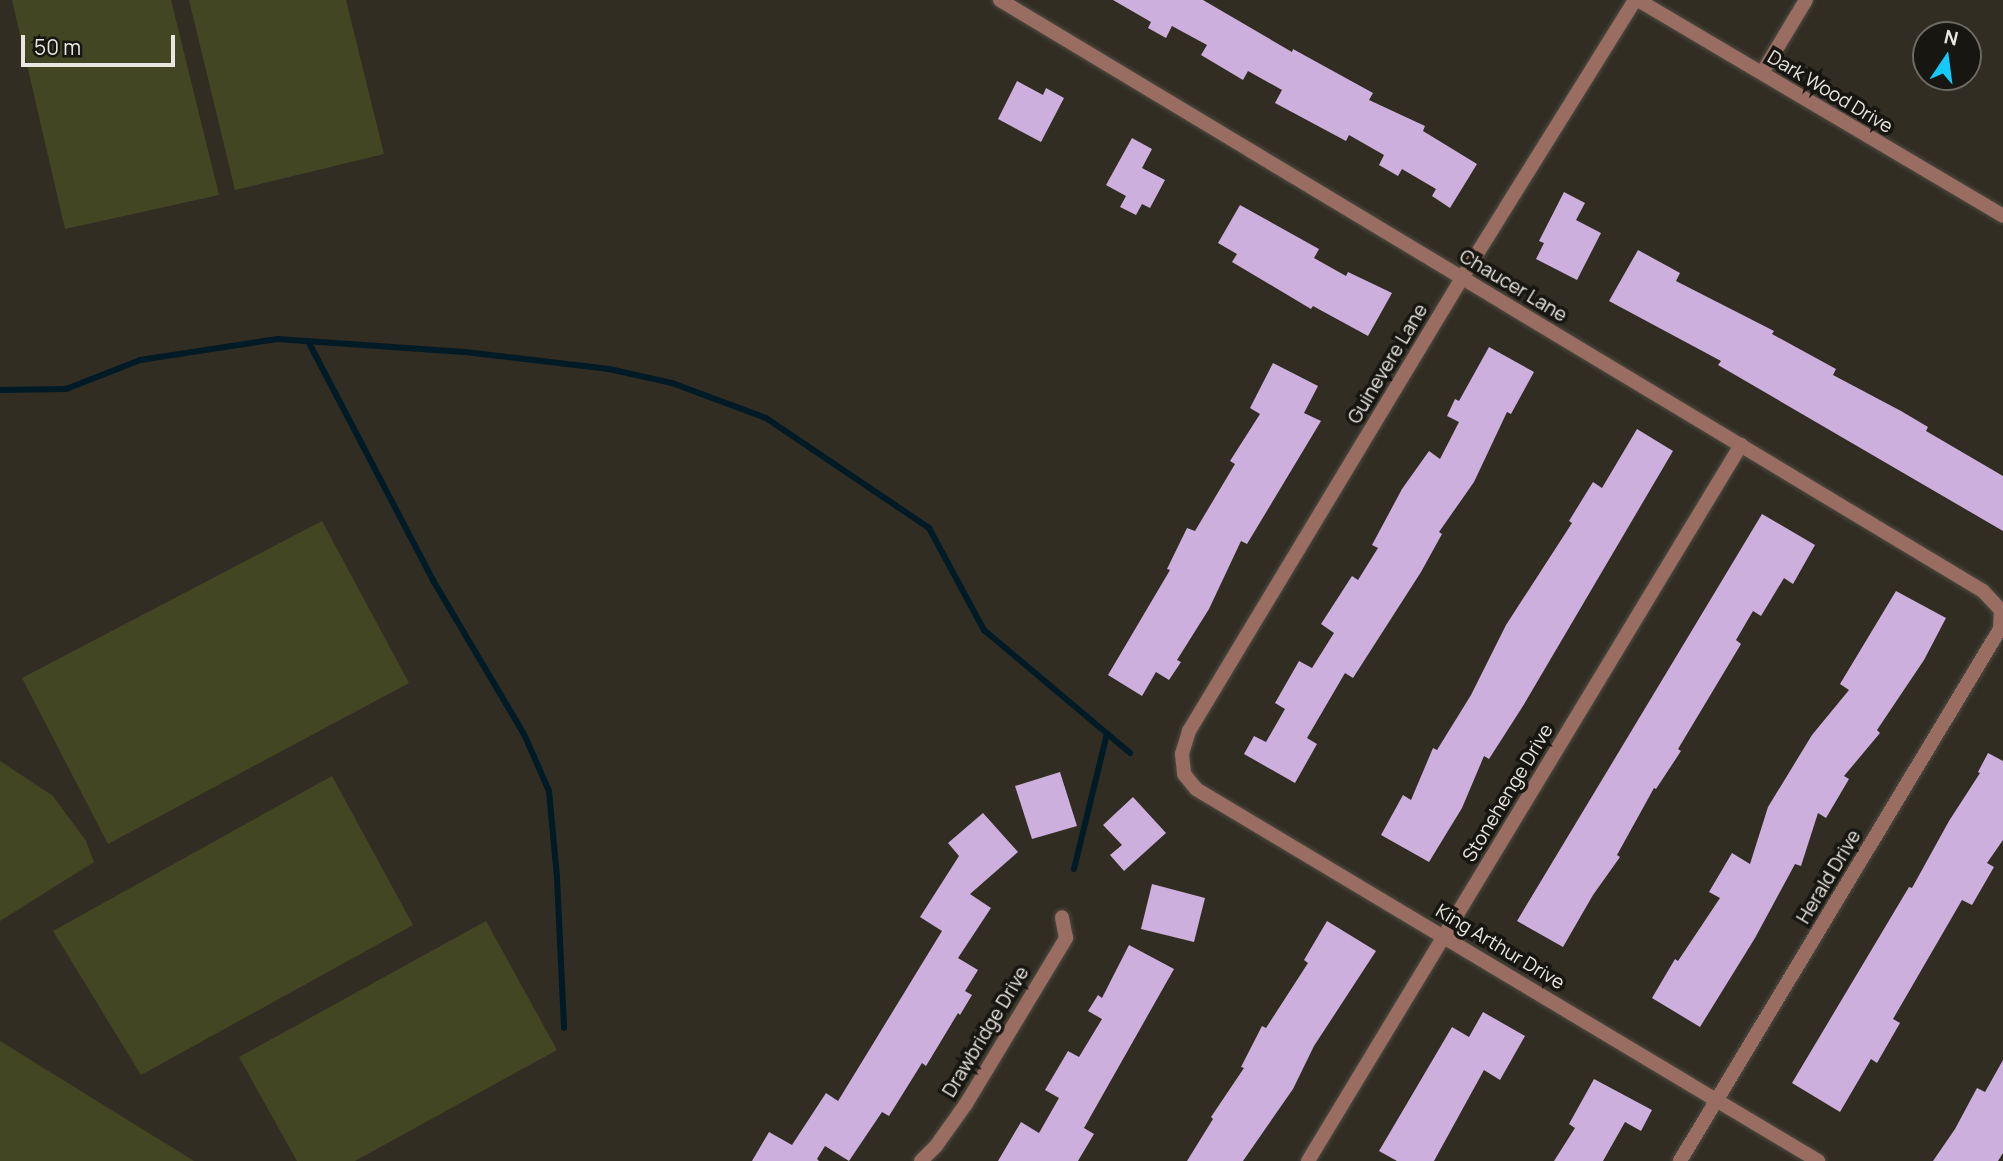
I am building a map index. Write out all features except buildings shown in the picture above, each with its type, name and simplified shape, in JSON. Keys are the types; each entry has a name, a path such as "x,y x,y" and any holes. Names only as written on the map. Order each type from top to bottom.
{"street":[{"name":"Chaucer Lane","path":"1000,0 1983,591 2001,610"},
{"name":"Guinevere Lane","path":"1182,754 1189,731 1462,278 1637,0"},
{"name":"Dark Wood Drive","path":"1637,0 2003,216"},
{"path":"1762,73 1806,0"},
{"name":"Stonehenge Drive","path":"1308,1161 1741,445"},
{"name":"Herald Drive","path":"1680,1161 2000,629 2001,610"},
{"name":"King Arthur Drive","path":"1182,754 1184,774 1196,789 1818,1161"},
{"name":"Drawbridge Drive","path":"922,1161 966,1104 1066,938 1062,917"}],"green space":[{"path":"12,0 171,0 219,195 65,229"},
{"path":"189,0 346,0 384,154 235,190"},
{"path":"322,521 409,683 108,844 22,678"},
{"path":"0,761 53,796 86,841 94,862 0,921"},
{"path":"332,776 413,925 141,1075 53,931"},
{"path":"486,921 557,1050 355,1161 297,1161 239,1057"},
{"path":"0,1041 194,1161 0,1161"}],"waterway":[{"path":"0,390 66,389 140,360 277,339 465,352 609,369 672,383 766,418 929,528 984,630 1130,753"},
{"path":"308,341 434,582 524,734 549,791 557,878 564,1028"},
{"path":"1074,869 1107,734"}]}
